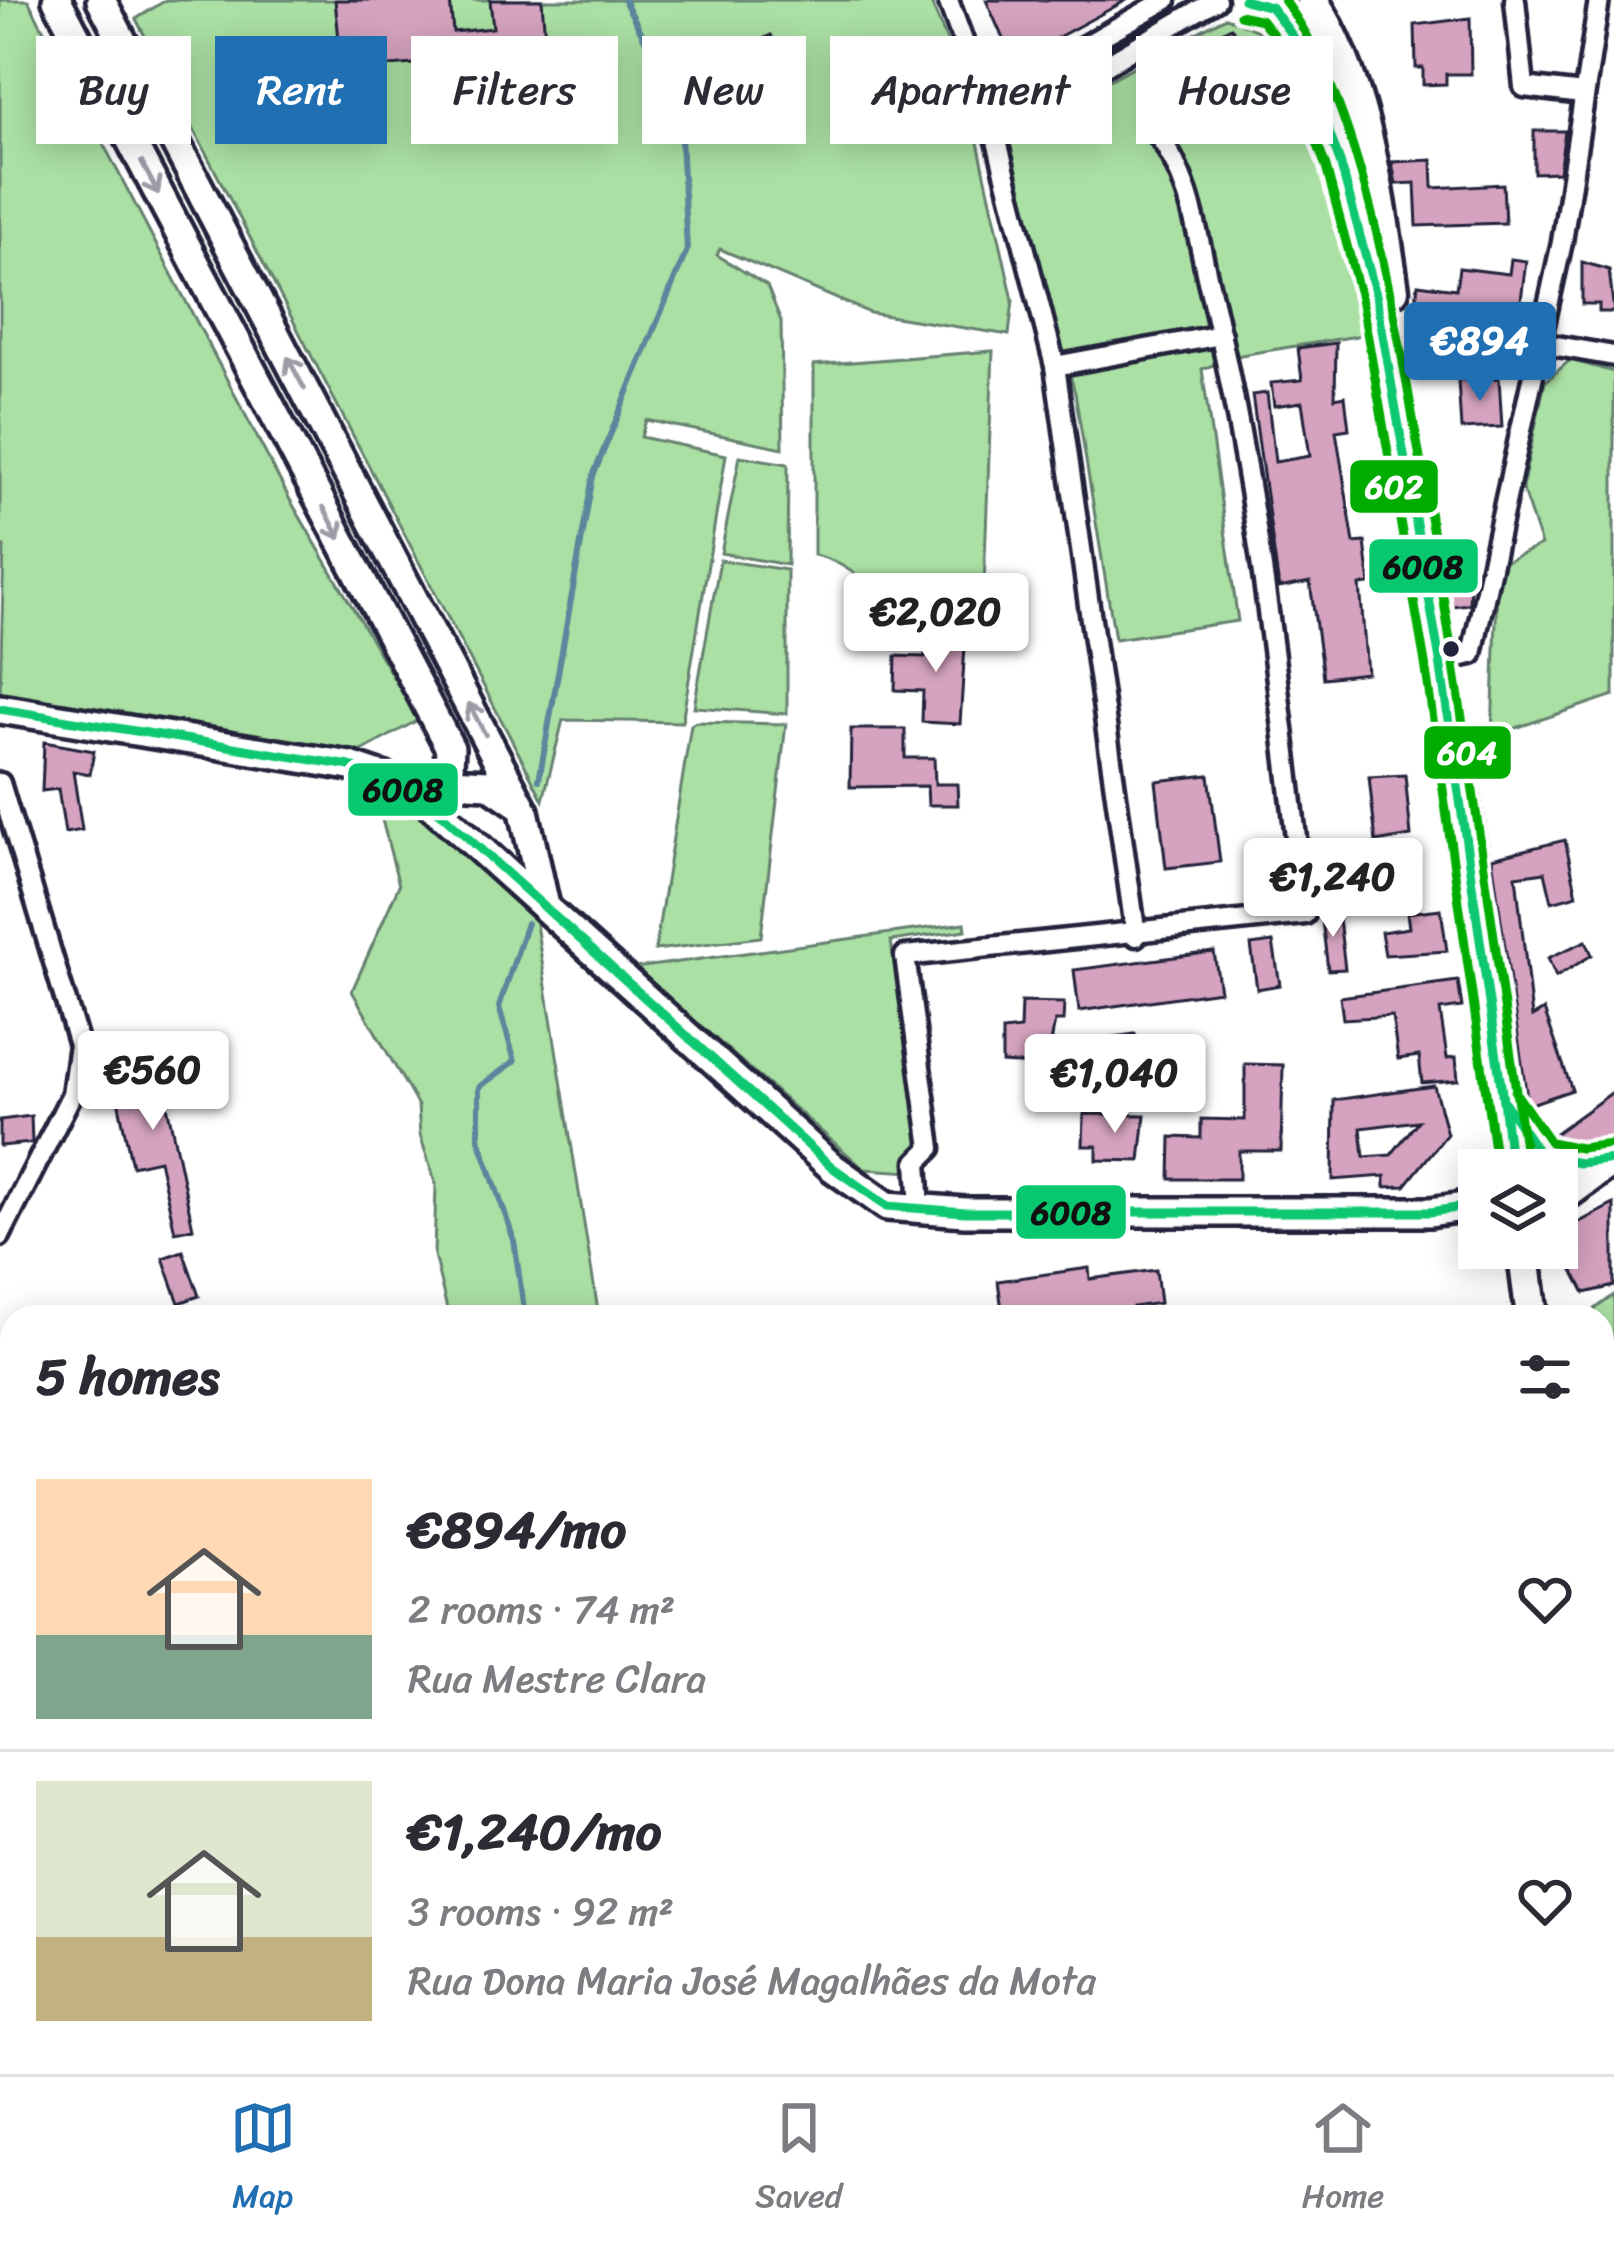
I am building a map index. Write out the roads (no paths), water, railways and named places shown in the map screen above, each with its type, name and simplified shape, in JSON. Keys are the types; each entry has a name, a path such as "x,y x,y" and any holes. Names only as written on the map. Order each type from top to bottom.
{"main road":[{"path":"1312,0 1342,62 1372,166 1408,393 1407,457"},
{"path":"1270,2 1294,38 1340,162 1376,295 1440,661 1503,1100 1505,1149"},
{"path":"1527,1269 1531,1305"}],"street":[{"path":"57,0 450,748 448,782"},
{"path":"101,0 524,811 545,906"},
{"path":"949,0 962,36"},
{"path":"1102,36 1166,0"},
{"path":"1112,61 1216,0"},
{"path":"1515,0 1524,87 1583,94"},
{"path":"1440,661 1472,654 1562,242 1599,0"},
{"path":"998,144 1055,366 1136,936"},
{"path":"920,1208 917,1162 932,1148 905,956 1136,936 1305,914 1277,681 1221,335 1180,166 1164,144"},
{"path":"1055,366 1221,335"},
{"path":"1540,343 1614,356"},
{"path":"0,709 350,766 386,778 426,800 866,1195 886,1206 1407,1212 1458,1207"},
{"path":"426,800 448,782 489,784 524,811"},
{"path":"0,783 80,1045 72,1094 0,1236"},
{"path":"1503,1100 1541,1156 1580,1163 1614,1161"},
{"path":"1578,1182 1614,1161"}],"waterway":[{"path":"539,780 593,476 687,250 679,103 624,0"},
{"path":"523,1305 514,1240 479,1139 479,1087 515,1061 499,1007 527,923"}]}
